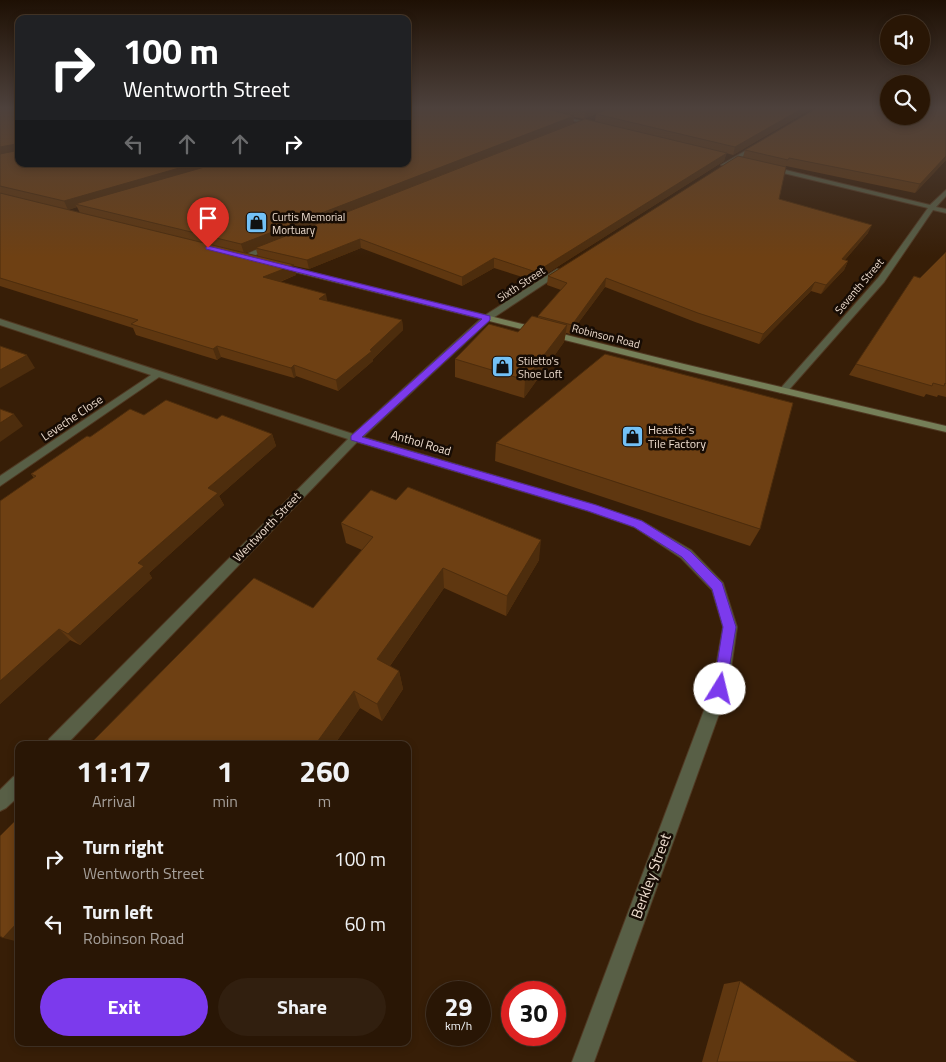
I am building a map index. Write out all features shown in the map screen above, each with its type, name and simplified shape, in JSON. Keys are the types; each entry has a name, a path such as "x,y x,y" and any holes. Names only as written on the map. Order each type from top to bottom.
{"main road":[{"path":"234,254 262,262"},
{"name":"Robinson Road","path":"272,264 946,429"}],"street":[{"path":"727,158 743,161"},
{"path":"718,169 734,159"},
{"path":"762,166 946,211"},
{"name":"Seventh Street","path":"783,390 881,280 932,207 946,192"},
{"path":"244,257 279,243"},
{"name":"Sixth Street","path":"487,318 566,267"},
{"name":"Wentworth Street","path":"59,741 355,438 487,318"},
{"name":"Anthol Road","path":"1,323 355,438 592,508 638,524 686,554 718,587 730,627 720,689"},
{"name":"Leveche Close","path":"0,482 158,374"},
{"name":"Berkley Street","path":"583,1062 720,689"},
{"path":"0,802 15,787"}],"building":[{"path":"0,158 15,158 15,167 183,167 64,201 0,186"},
{"path":"411,158 466,158 241,244 75,204 204,167 411,167"},
{"path":"486,158 720,158 536,272 494,258 462,277 360,239 307,260 255,248"},
{"path":"736,158 745,158 786,167 779,199 872,225 842,259 848,261 826,285 815,282 763,334 698,313 606,278 572,325 538,316 567,283 548,276"},
{"path":"778,158 945,158 920,184 789,158 788,160"},
{"path":"0,193 294,265 263,277 326,294 319,299 402,320 370,350 372,351 336,380 294,365 291,368 217,346 213,349 131,324 138,320 0,278"},
{"path":"946,252 946,384 944,386 933,383 932,386 856,364 914,276 920,278"},
{"path":"532,316 567,325 525,380 455,359 489,324 518,332"},
{"path":"0,346 27,355 0,370"},
{"name":"Heastie's Tile Factory","path":"605,354 793,403 760,529 496,443"},
{"path":"166,400 217,419 222,415 272,434 208,488 218,493 138,563 144,566 68,634 59,629 0,681 0,501 36,476 31,474 130,409 144,415"},
{"path":"0,409 14,414 0,423"},
{"path":"408,487 541,540 507,596 443,568 377,659 399,671 377,704 354,691 318,741 93,741 254,578 313,608 373,537 341,523 371,490 396,500"},
{"path":"15,821 15,925 3,938 0,936 0,836"},
{"path":"740,981 857,1062 717,1062"}],"place":[{"name":"Curtis Memorial Mortuary","path":"256,223"},
{"name":"Stiletto's Shoe Loft","path":"502,367"},
{"name":"Heastie's Tile Factory","path":"632,437"}],"route":[{"path":"208,248 487,318 355,438 592,508 638,524 686,554 718,587 730,627 720,689"}]}
